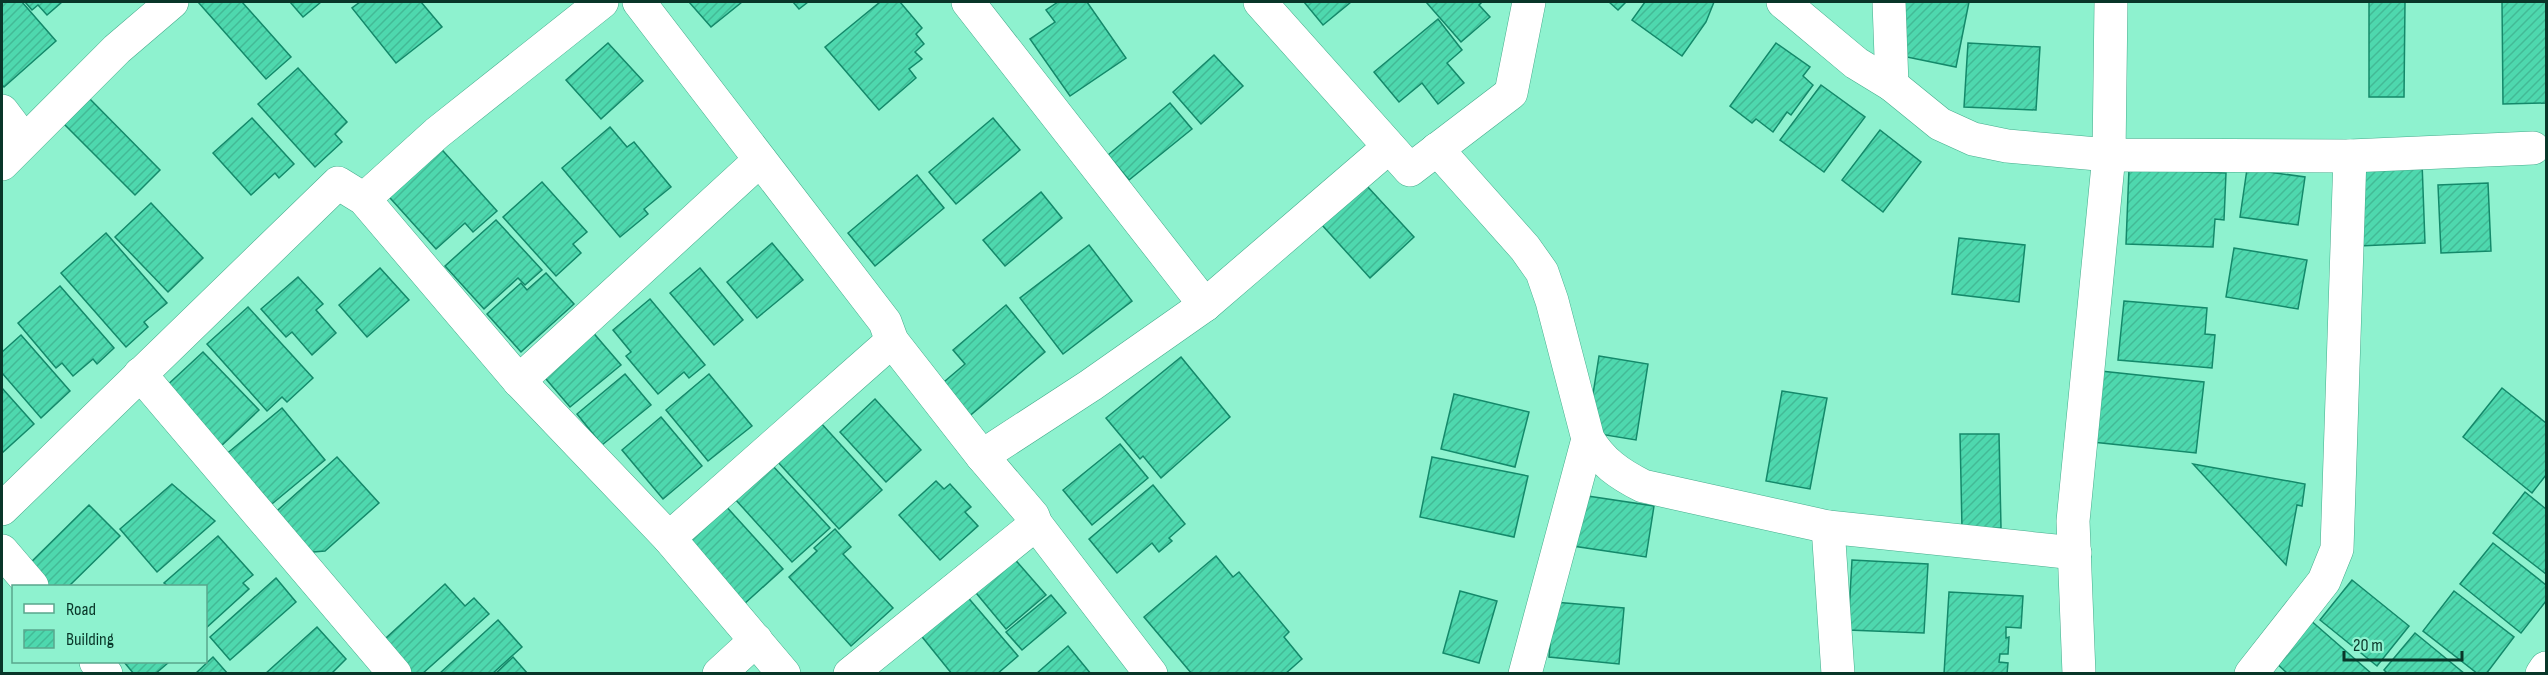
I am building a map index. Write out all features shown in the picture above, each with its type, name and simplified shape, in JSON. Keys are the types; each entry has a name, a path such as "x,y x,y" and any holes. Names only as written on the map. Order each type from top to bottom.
{"street":[{"path":"2,164 117,49 172,2"},
{"path":"364,199 437,133 602,2"},
{"path":"639,2 885,322 892,341 982,456 1033,516 1036,524 1151,674"},
{"path":"968,2 1205,305"},
{"path":"1260,2 1410,170 1511,93 1528,2"},
{"path":"1783,2 1856,63 1892,86 1940,124 1973,139 2007,146 2109,155 2350,156 2533,148"},
{"path":"1889,2 1892,86"},
{"path":"2079,674 2073,521 2109,155 2111,2"},
{"path":"2,111 24,140"},
{"path":"982,456 1091,385 1205,305 1389,147"},
{"path":"1437,149 1525,248 1542,272 1552,301 1588,440 1599,456 1619,474 1643,486 1828,527 2075,552"},
{"path":"2251,674 2324,581 2337,549 2350,156"},
{"path":"519,381 760,160"},
{"path":"2,508 338,183 364,199 519,381 669,538 784,674"},
{"path":"669,538 892,341"},
{"path":"140,374 395,674"},
{"path":"1525,674 1588,440"},
{"path":"850,674 1036,524"},
{"path":"1828,527 1839,674"},
{"path":"2,551 31,585"},
{"path":"719,674 756,640"},
{"path":"2542,674 2547,668"}],"building":[{"path":"2,2 22,2 56,41 4,87 2,85"},
{"path":"25,2 62,2 47,15 38,5 32,10"},
{"path":"198,2 242,2 291,57 266,79"},
{"path":"290,2 321,2 303,17"},
{"path":"360,2 421,2 442,27 396,63 352,8"},
{"path":"689,2 742,2 711,27"},
{"path":"793,2 808,2 799,9"},
{"path":"880,2 900,2 922,28 916,34 924,44 915,52 922,59 909,69 916,78 879,110 825,47"},
{"path":"1058,2 1087,2 1126,58 1070,96 1030,39 1055,22 1046,10"},
{"path":"1304,2 1351,2 1323,25"},
{"path":"1426,2 1482,2 1479,5 1490,17 1461,42"},
{"path":"1609,2 1626,2 1618,10"},
{"path":"1645,2 1714,2 1706,22 1682,56 1632,20"},
{"path":"1894,2 1969,2 1956,67 1892,54"},
{"path":"2369,2 2405,2 2404,97 2369,97"},
{"path":"2502,2 2546,2 2546,103 2503,104"},
{"path":"1438,19 1462,50 1447,63 1464,83 1438,104 1422,83 1399,102 1374,72"},
{"path":"608,43 643,81 601,119 566,80"},
{"path":"1776,43 1810,67 1803,76 1813,85 1791,115 1787,112 1773,132 1756,119 1752,123 1730,106"},
{"path":"1968,43 2040,47 2036,110 1964,107"},
{"path":"1214,55 1243,86 1201,124 1173,92"},
{"path":"298,68 347,122 335,134 342,142 315,167 258,104"},
{"path":"1821,85 1865,117 1824,172 1780,140"},
{"path":"85,94 160,170 135,195 60,120"},
{"path":"1170,103 1192,129 1129,180 1108,155"},
{"path":"252,118 294,164 279,178 275,173 251,195 213,153"},
{"path":"993,118 1020,150 956,204 929,172"},
{"path":"610,127 627,147 634,142 671,187 644,209 648,214 620,237 562,168"},
{"path":"1880,130 1921,162 1883,212 1842,180"},
{"path":"435,142 497,211 473,232 465,223 436,249 382,189"},
{"path":"2422,162 2425,243 2359,246 2357,164"},
{"path":"2129,169 2226,173 2224,220 2215,219 2213,247 2126,244"},
{"path":"2247,169 2305,177 2298,225 2240,217"},
{"path":"917,175 944,208 875,266 848,233"},
{"path":"542,182 587,232 573,244 581,253 556,276 503,217"},
{"path":"2488,183 2491,251 2441,253 2438,185"},
{"path":"1366,185 1414,237 1370,278 1322,225"},
{"path":"1041,192 1062,218 1005,266 983,240"},
{"path":"151,203 203,258 168,292 115,237"},
{"path":"496,220 542,270 525,285 518,278 484,309 445,266"},
{"path":"106,233 167,303 144,322 148,327 126,347 61,273"},
{"path":"1959,238 2025,245 2019,302 1952,294"},
{"path":"772,243 803,280 757,318 727,282"},
{"path":"1089,245 1132,301 1063,354 1020,298"},
{"path":"2234,248 2307,260 2298,309 2226,297"},
{"path":"380,268 409,300 367,337 339,305"},
{"path":"700,268 743,320 714,345 670,293"},
{"path":"546,273 574,304 521,352 487,314 521,283 527,290"},
{"path":"298,277 323,304 316,310 336,333 312,355 292,332 286,337 261,309"},
{"path":"60,286 114,348 97,364 93,359 73,376 62,363 56,368 18,323"},
{"path":"650,299 705,365 689,378 684,372 658,394 626,356 631,352 613,330"},
{"path":"2124,301 2207,308 2205,334 2215,335 2212,368 2118,360"},
{"path":"1006,305 1045,352 966,419 938,387 965,364 953,350"},
{"path":"248,307 313,378 287,402 282,397 267,411 207,344"},
{"path":"590,329 621,365 570,407 540,372"},
{"path":"21,335 70,391 41,418 2,373 2,352"},
{"path":"203,352 259,410 218,449 162,390"},
{"path":"1599,356 1648,364 1636,440 1587,432"},
{"path":"1181,357 1230,417 1161,478 1143,456 1140,459 1106,418"},
{"path":"2091,370 2204,382 2196,453 2083,441"},
{"path":"625,374 651,405 602,445 577,414"},
{"path":"709,374 752,426 708,461 666,410"},
{"path":"2,388 34,424 2,453"},
{"path":"2502,388 2546,423 2546,475 2532,493 2463,437"},
{"path":"1782,391 1827,398 1810,489 1766,481"},
{"path":"1454,394 1529,412 1515,467 1441,449"},
{"path":"875,399 921,450 886,482 840,432"},
{"path":"282,408 325,460 267,508 224,456"},
{"path":"661,417 702,466 663,499 622,450"},
{"path":"820,422 882,490 839,529 777,461"},
{"path":"1960,434 1999,434 2001,528 1962,529"},
{"path":"1120,444 1148,478 1092,525 1063,490"},
{"path":"337,457 379,503 325,551 301,553 269,518"},
{"path":"1432,457 1528,476 1514,537 1420,517"},
{"path":"2193,464 2305,484 2302,506 2297,505 2286,565"},
{"path":"772,465 830,528 792,562 735,499"},
{"path":"936,481 944,489 950,484 971,507 965,512 978,526 940,560 899,515"},
{"path":"172,484 215,521 157,572 120,529"},
{"path":"1153,485 1185,524 1169,538 1172,541 1159,552 1152,543 1117,573 1089,539"},
{"path":"2525,492 2546,509 2546,574 2493,533"},
{"path":"1581,495 1654,506 1646,557 1573,546"},
{"path":"723,503 783,569 743,605 683,540"},
{"path":"89,505 120,536 70,585 36,585 22,571"},
{"path":"835,529 851,547 843,554 893,608 851,646 789,577 817,551 814,548"},
{"path":"218,536 253,575 243,583 249,589 207,627 207,585 167,585 164,583"},
{"path":"2493,543 2546,585 2546,601 2521,633 2460,584"},
{"path":"1011,555 1046,595 1006,629 972,588"},
{"path":"1216,556 1233,577 1239,572 1289,632 1284,637 1302,659 1285,674 1192,674 1144,617"},
{"path":"1852,560 1928,564 1924,633 1848,630"},
{"path":"276,578 296,602 230,660 210,637"},
{"path":"2352,580 2409,626 2377,666 2320,620"},
{"path":"445,584 465,606 474,598 489,614 422,674 407,674 385,639"},
{"path":"1460,591 1497,601 1479,663 1443,653"},
{"path":"2454,591 2514,637 2486,674 2478,674 2423,631"},
{"path":"1949,592 2023,596 2021,628 2006,627 2006,638 2009,637 2008,654 2000,654 1999,662 2008,663 2007,674 1944,674"},
{"path":"965,594 1018,656 997,674 952,674 919,633"},
{"path":"1051,595 1066,613 1022,650 1006,632"},
{"path":"1554,602 1624,608 1619,664 1549,657"},
{"path":"2309,619 2372,674 2288,674 2273,660"},
{"path":"498,620 522,647 492,674 439,674"},
{"path":"317,627 346,659 331,674 265,674"},
{"path":"2415,633 2465,674 2388,674 2384,670"},
{"path":"1068,646 1091,674 1036,674"},
{"path":"213,657 228,674 195,674"},
{"path":"513,657 528,674 495,674"},
{"path":"125,663 168,663 155,674 134,674"}]}
